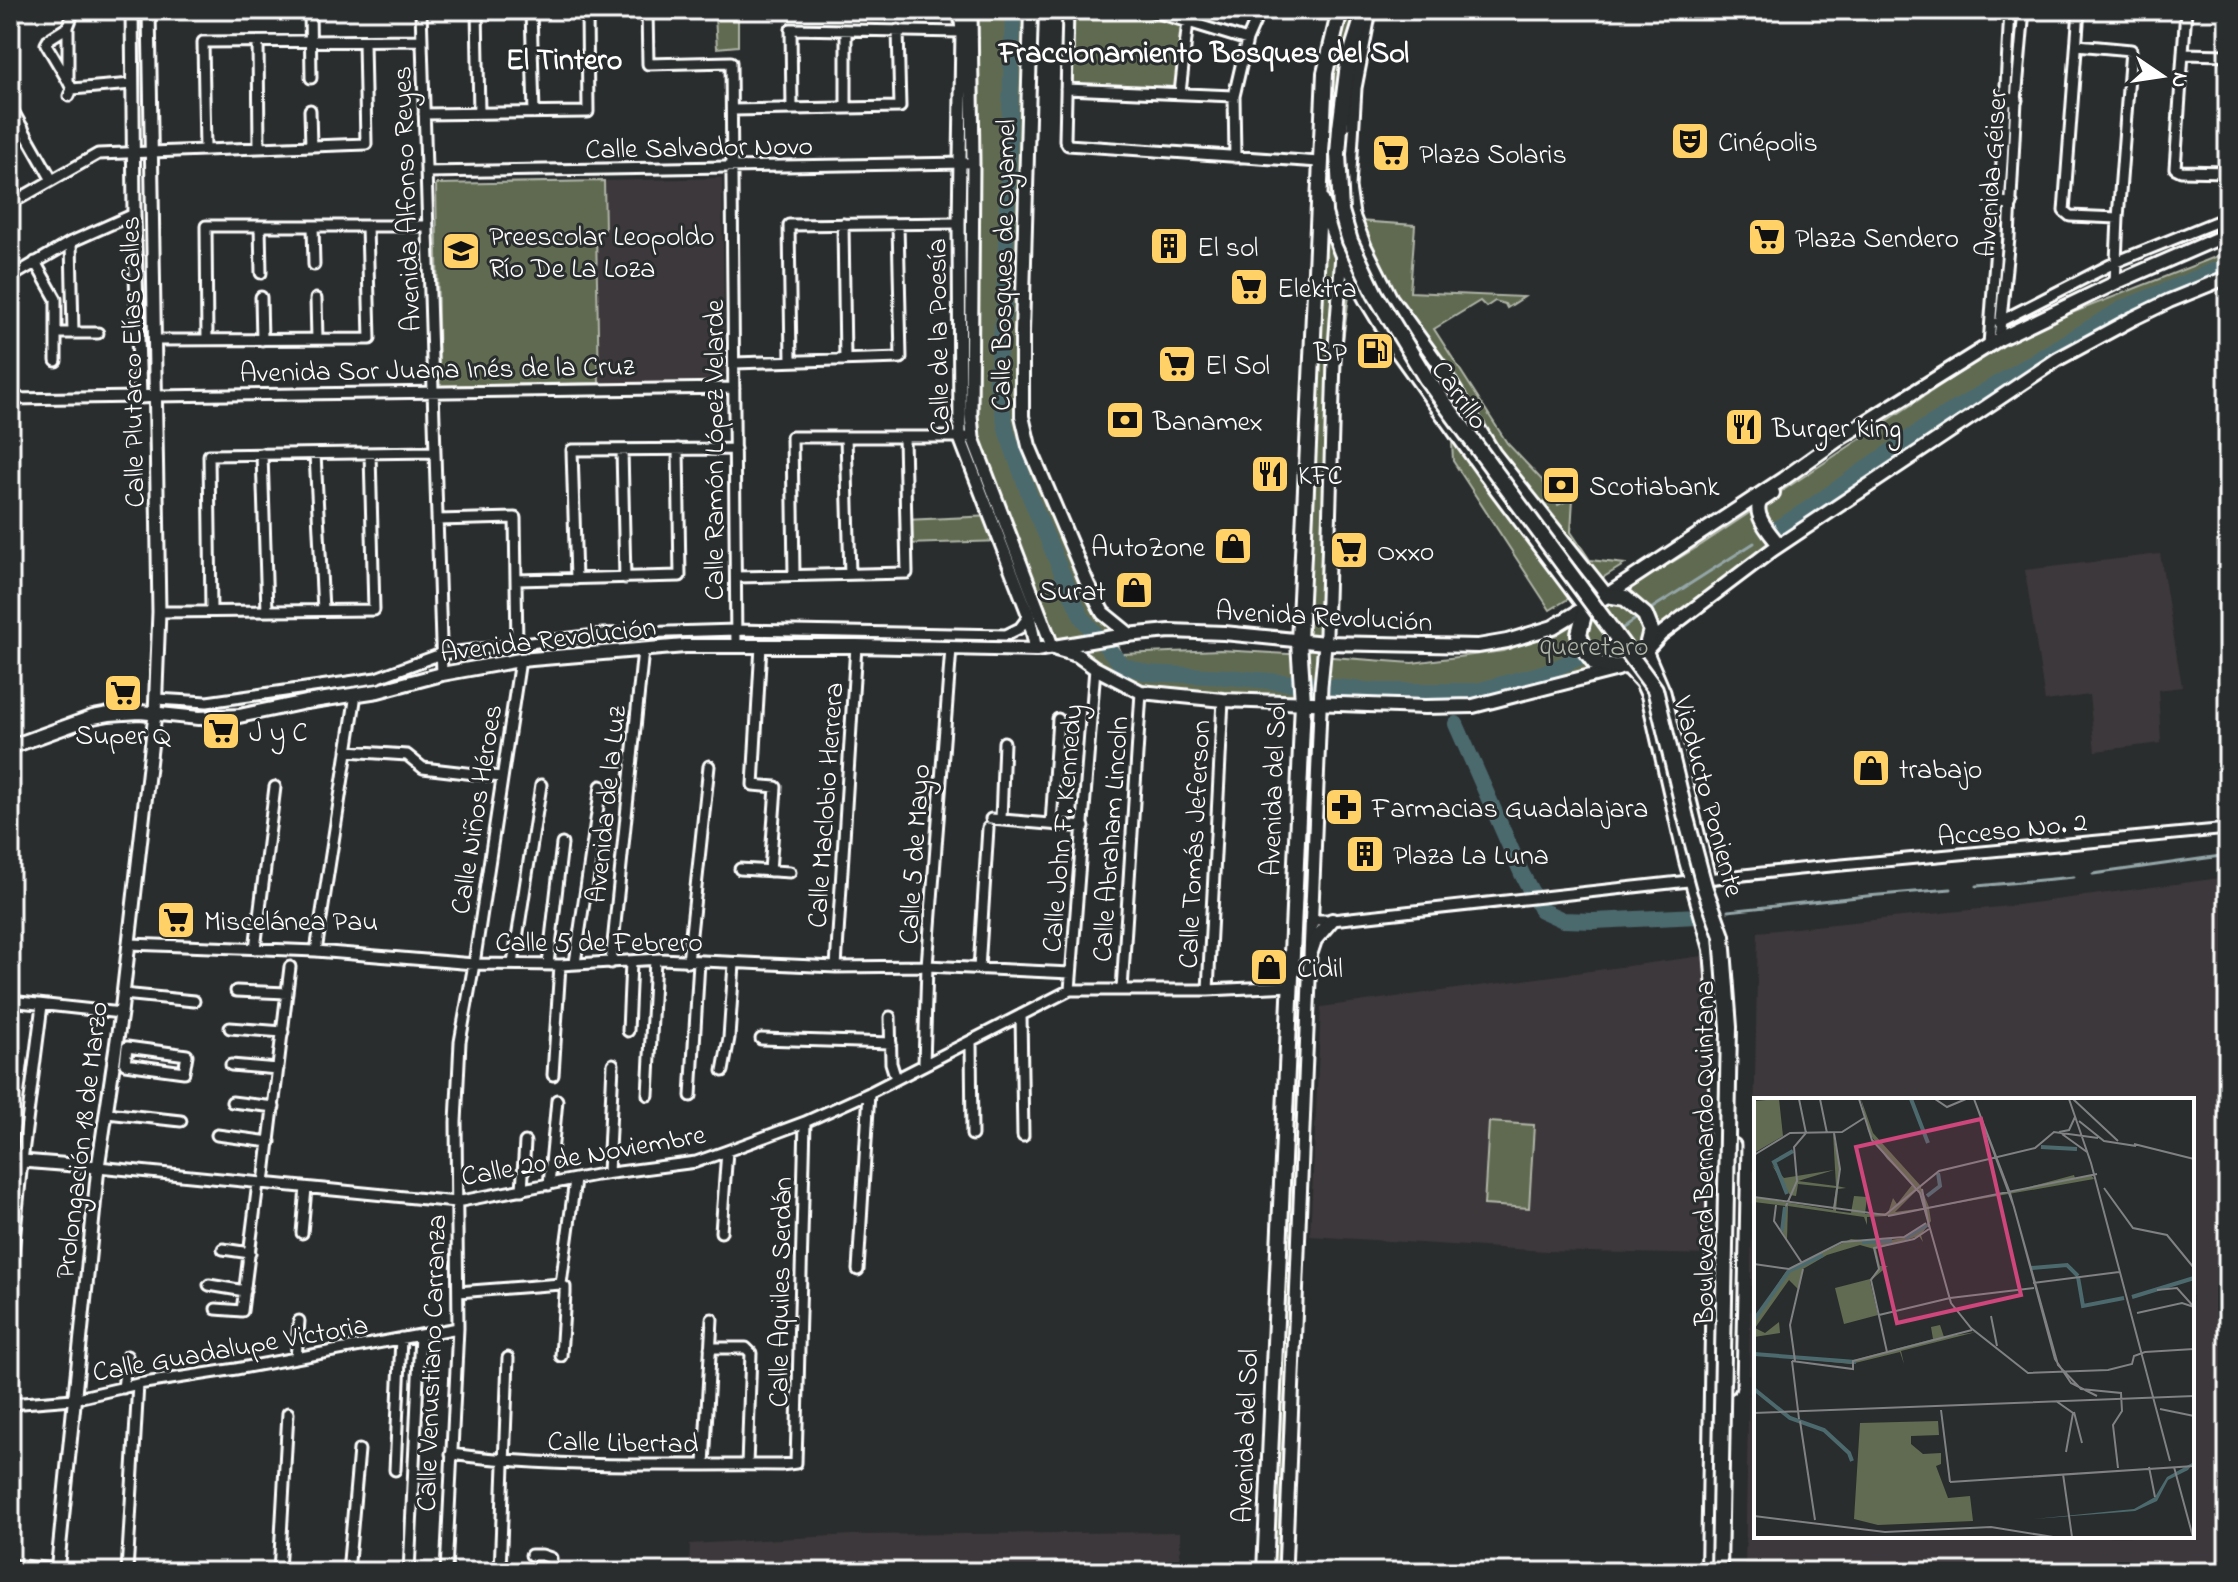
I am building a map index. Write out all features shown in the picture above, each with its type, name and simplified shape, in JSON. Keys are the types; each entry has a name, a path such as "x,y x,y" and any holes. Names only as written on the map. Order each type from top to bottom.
{"main road":[{"name":"Calle Bosques de Oyamel","path":"1031,10 1022,416 1029,446 1088,585 1103,613 1128,635"},
{"name":"Avenida del Sol","path":"1265,1572 1303,702 1299,642 1319,162 1325,73 1340,10"},
{"name":"Viaducto Poniente","path":"1368,10 1355,38 1345,80 1340,128 1341,211 1350,241 1375,294 1426,378 1655,689 1701,875 1722,936 1729,1027 1722,1572"},
{"name":"Carrillo","path":"1319,196 1342,253 1399,352 1586,607"},
{"path":"1628,666 1608,667 1595,663 1590,657 1579,634 1586,607 1852,430 1994,342 2115,283 2228,234"},
{"path":"1053,648 1077,655 1141,692 1223,700 1425,707 1473,706 1628,666 1637,661 1661,634 1777,543 2058,359 2169,301 2228,277"},
{"path":"1777,543 1762,521 1759,508 1762,501 1799,475 1805,463"},
{"path":"1607,595 1625,598 1645,615 1651,632 1646,650"},
{"name":"Avenida Revolución","path":"10,747 93,717 124,712 199,718 239,716 378,691 442,674 520,660 685,646 1036,650 1170,631 1299,642 1324,650 1478,646 1553,627 1586,607"},
{"name":"Boulevard Bernardo Quintana","path":"1628,666 1643,682 1649,695 1687,861 1705,883 1712,949 1718,1031 1709,1572"},
{"path":"1311,952 1315,940 1332,920"}],"street":[{"name":"Calle Plutarco Elías Calles","path":"132,10 140,397"},
{"name":"Calle Plutarco Elías Calles","path":"149,10 159,612 155,714"},
{"path":"310,10 311,78"},
{"name":"Avenida Alfonso Reyes","path":"421,10 442,674"},
{"path":"479,113 477,11 569,10"},
{"path":"424,114 588,112 587,10"},
{"name":"Calle Ramón López Velarde","path":"647,10 648,64 731,62 736,646"},
{"name":"Calle de la Poesía","path":"960,10 960,438 1029,616 1036,650"},
{"name":"Calle de la Poesía","path":"971,10 973,438 1053,648"},
{"path":"1068,10 1065,140 1068,145 1319,162"},
{"path":"1149,10 1247,40"},
{"path":"1235,157 1234,96 1247,40 1260,10"},
{"path":"1368,10 1355,88 1349,187 1353,215 1365,246 1391,298 1441,367 1494,453 1607,595"},
{"name":"Avenida Géiser","path":"1994,342 2002,321 2010,10"},
{"name":"Avenida Géiser","path":"2010,99 2024,10"},
{"path":"2079,10 2064,211 2067,216 2118,218"},
{"path":"2186,10 2175,168 2181,171 2228,172 2228,234"},
{"path":"531,11 534,113"},
{"path":"1180,93 1188,21"},
{"path":"70,23 69,88 46,44 70,23"},
{"path":"792,109 791,29 962,32"},
{"path":"846,30 846,107"},
{"path":"732,110 900,107 898,30"},
{"path":"205,149 203,42 422,40"},
{"path":"10,204 98,154 366,144 364,41"},
{"path":"258,42 259,148"},
{"path":"2077,45 2131,50 2115,283"},
{"path":"2183,54 2228,55"},
{"path":"69,88 132,84"},
{"path":"1066,89 1234,96"},
{"path":"10,106 52,180"},
{"path":"310,110 311,146"},
{"path":"10,134 23,128"},
{"name":"Calle Salvador Novo","path":"426,172 973,163"},
{"name":"Avenida Géiser","path":"1994,342 1990,326 2005,204"},
{"path":"11,277 71,242 134,214"},
{"path":"1990,326 2116,262 2226,217"},
{"path":"791,361 789,225 959,223"},
{"path":"843,224 845,360"},
{"path":"734,363 901,358 898,224"},
{"path":"207,340 206,226 428,226"},
{"path":"260,226 261,273"},
{"path":"313,226 314,265"},
{"path":"155,340 370,339 367,226"},
{"path":"71,242 73,332"},
{"name":"Avenida del Sol","path":"1285,1572 1334,360 1342,253"},
{"path":"35,262 56,299 56,361"},
{"path":"261,297 262,340"},
{"path":"316,299 317,339"},
{"path":"57,333 98,333"},
{"name":"Avenida Sor Juana Inés de la Cruz","path":"140,397 734,388"},
{"path":"10,399 140,397"},
{"path":"794,575 792,437 973,438"},
{"path":"846,437 850,574"},
{"path":"736,577 907,573 904,437"},
{"path":"516,580 680,576 678,449"},
{"path":"576,579 572,450 735,449"},
{"path":"622,450 625,578"},
{"path":"211,611 209,455 435,452"},
{"path":"159,612 374,610 370,453"},
{"path":"262,454 267,611"},
{"path":"315,454 323,610"},
{"path":"437,520 515,518 517,646"},
{"name":"Avenida Revolución","path":"156,699 207,702 376,678 441,654 603,634 736,630 1006,635 1020,628 1029,616"},
{"path":"761,646 753,785 776,787 770,871"},
{"name":"Calle Maclobio Herrera","path":"836,967 856,646"},
{"name":"Calle 5 de Mayo","path":"924,1064 927,966 951,648"},
{"name":"Avenida de la Luz","path":"611,963 643,650"},
{"name":"Boulevard Bernardo Quintana","path":"1646,650 1664,692 1705,883 1723,928 1731,994 1733,1228 1722,1572"},
{"name":"Calle Niños Héroes","path":"474,964 520,660"},
{"name":"Calle John F. Kennedy","path":"1070,990 1095,668"},
{"name":"Calle Abraham Lincoln","path":"1122,990 1141,692"},
{"path":"316,951 356,694"},
{"name":"Calle Tomás Jeferson","path":"1208,990 1223,700"},
{"name":"Prolongación 18 de Marzo","path":"57,1570 98,1167 120,1052 121,1013 155,714"},
{"path":"1051,824 1058,719"},
{"path":"979,969 1004,742"},
{"path":"347,751 407,755 423,768 501,777"},
{"path":"691,1096 693,962 709,766"},
{"path":"513,964 541,785"},
{"path":"575,963 601,786"},
{"path":"255,949 275,787"},
{"path":"993,823 1084,827"},
{"name":"Acceso No. 2","path":"1312,920 1705,883 1799,869 2228,829"},
{"path":"548,964 562,844"},
{"path":"740,869 790,872"},
{"name":"Calle 5 de Febrero","path":"129,944 316,951 474,964 560,965 655,960 836,967 927,966 1071,973"},
{"path":"648,1095 655,960"},
{"path":"628,1031 631,962"},
{"name":"Calle Venustiano Carranza","path":"446,1572 458,1328 456,1122 460,1042 474,964"},
{"path":"723,1071 729,1038 734,964"},
{"path":"553,1075 560,965"},
{"path":"216,1309 242,1311 270,1142 290,967"},
{"path":"1070,990 1208,990 1290,986"},
{"name":"Calle 20 de Noviembre","path":"16,1161 456,1202 608,1173 696,1162 805,1122 869,1093 1070,990"},
{"path":"236,991 287,993"},
{"path":"123,994 194,1001"},
{"path":"10,1001 121,1013"},
{"path":"10,1282 16,1161 42,1005"},
{"path":"1021,1015 1023,1136"},
{"path":"890,1017 891,1063 896,1079"},
{"path":"230,1028 283,1032"},
{"path":"761,1039 891,1043"},
{"path":"971,1042 972,1135"},
{"path":"127,1047 187,1055 184,1072 125,1064 120,1052 127,1047"},
{"path":"608,1173 613,1064"},
{"path":"231,1065 278,1069"},
{"path":"858,1270 869,1093"},
{"path":"549,1185 557,1100"},
{"path":"232,1102 274,1107"},
{"path":"107,1113 181,1121"},
{"name":"Calle Aquiles Serdán","path":"796,1463 805,1122"},
{"path":"217,1135 270,1142"},
{"path":"522,1190 525,1142"},
{"path":"721,1232 727,1151"},
{"path":"561,1284 575,1180"},
{"path":"302,1233 306,1188"},
{"path":"223,1249 250,1253"},
{"path":"458,1292 561,1284 565,1287 561,1356"},
{"path":"209,1285 245,1291"},
{"path":"704,1465 712,1319"},
{"path":"296,1358 299,1321"},
{"name":"Calle Guadalupe Victoria","path":"10,1404 73,1399 138,1384 458,1328"},
{"path":"409,1572 420,1335"},
{"path":"395,1470 401,1338"},
{"path":"710,1348 746,1348 751,1353 747,1465"},
{"path":"123,1388 127,1356"},
{"path":"500,1572 508,1358"},
{"path":"127,1572 138,1384"},
{"path":"279,1572 288,1413"},
{"path":"348,1572 359,1450"},
{"name":"Calle Libertad","path":"451,1454 505,1461 704,1465 796,1463"},
{"path":"531,1555 551,1558 552,1572"},
{"path":"10,1565 96,1572"}],"shaded area":[{"path":"722,178 725,381 599,383 596,230 605,230 604,181"},
{"path":"2160,554 2182,687 2158,690 2161,743 2095,751 2089,695 2045,701 2025,570"},
{"path":"2228,877 2228,1572 1745,1572 1754,1129 1754,1538 2194,1538 2194,1098 1755,1098 1758,932 2009,906"},
{"path":"1710,955 1714,1255 1547,1251 1310,1236 1321,1007"},
{"path":"1180,1532 1180,1572 689,1572 690,1544 852,1535"}],"green space":[{"path":"659,10 738,10 738,46 717,48 715,17 659,17"},
{"name":"queretaro","path":"969,10 970,423 978,451 971,391 972,10 1027,10 1023,292 1013,393 1051,498 1121,654 1220,650 1306,655 1307,510 1319,191 1343,10 1368,10 1350,145 1358,221 1415,225 1410,292 1524,297 1507,308 1505,304 1495,301 1486,307 1480,301 1434,329 1507,443 1542,480 1558,505 1573,498 1571,532 1590,560 1625,564 1550,610 1453,461 1452,442 1351,281 1328,452 1319,656 1412,663 1503,651 1560,629 1701,545 2016,335 2228,252 2228,286 2125,323 1843,503 1608,672 1492,707 1315,707 1277,1572 1271,1572 1306,708 1141,692 1047,637 1041,640 1003,541 906,544 905,520 992,516 964,437 964,37"},
{"path":"1068,10 1149,10 1188,21 1180,93 1066,89"},
{"path":"2016,10 2021,10 2002,288 1995,288"},
{"path":"604,181 605,230 596,231 599,383 439,386 436,184"},
{"path":"1489,1122 1534,1125 1529,1208 1484,1205"}],"waterway":[{"path":"1013,10 1004,311 996,379 1007,433 1061,571 1082,618 1122,665 1148,673 1377,691 1477,691 1549,671 1589,653"},
{"path":"1776,529 1927,426 2123,308 2228,265"},
{"path":"1646,612 1754,543"},
{"path":"1620,630 1640,616"},
{"path":"1456,724 1541,910 1563,920 1698,916"},
{"path":"2093,874 2228,855"},
{"path":"1977,886 2074,877"},
{"path":"1728,911 1951,889"}],"place":[{"name":"Cinépolis","path":"1690,141"},
{"name":"Plaza Solaris","path":"1391,153"},
{"name":"Plaza Sendero","path":"1767,237"},
{"name":"El sol","path":"1169,246"},
{"name":"Preescolar Leopoldo Río De La Loza","path":"461,251"},
{"name":"Elektra","path":"1249,287"},
{"name":"BP","path":"1375,351"},
{"name":"El Sol","path":"1177,364"},
{"name":"Banamex","path":"1125,420"},
{"name":"Burger King","path":"1744,427"},
{"name":"KFC","path":"1270,474"},
{"name":"Scotiabank","path":"1561,485"},
{"name":"AutoZone","path":"1233,546"},
{"name":"Oxxo","path":"1349,550"},
{"name":"Surat","path":"1134,590"},
{"name":"Super Q","path":"123,693"},
{"name":"J y C","path":"221,731"},
{"name":"trabajo","path":"1871,768"},
{"name":"Farmacias Guadalajara","path":"1344,807"},
{"name":"Plaza La Luna","path":"1365,854"},
{"name":"Miscelánea Pau","path":"176,920"},
{"name":"Cidil","path":"1269,967"}],"district":[{"name":"Fraccionamiento Bosques del Sol","path":"1204,52"},
{"name":"El Tintero","path":"564,59"}]}
